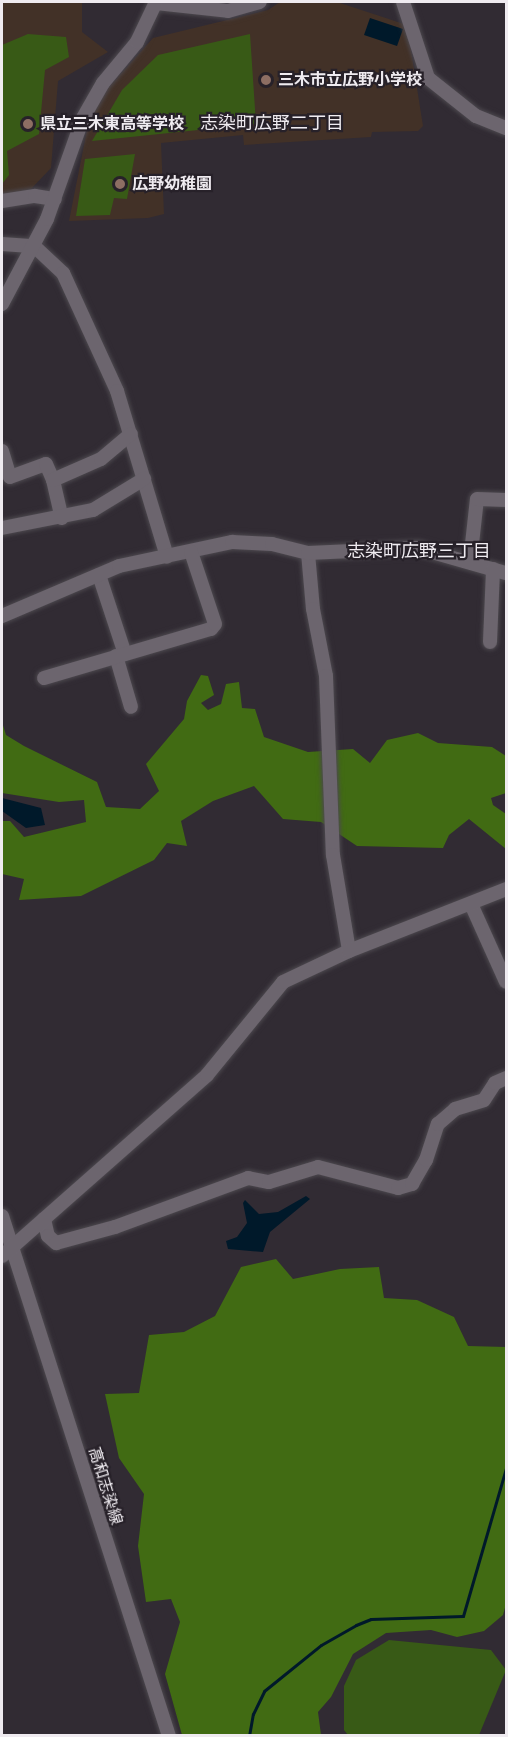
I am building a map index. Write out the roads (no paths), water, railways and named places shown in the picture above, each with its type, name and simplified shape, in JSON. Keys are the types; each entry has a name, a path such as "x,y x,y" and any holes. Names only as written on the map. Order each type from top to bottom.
{"street":[{"path":"2,304 34,246 55,199 83,118 103,83 137,42 156,2 228,11 260,2"},
{"path":"403,2 428,78 476,116 507,128"},
{"path":"2,201 35,196 55,199"},
{"path":"2,243 34,246 63,273 117,391 167,557"},
{"path":"53,480 101,459 131,434"},
{"path":"2,452 10,477 46,464 53,480 62,518"},
{"path":"2,528 62,518 93,510 144,478"},
{"path":"470,562 477,499 507,500"},
{"path":"2,616 118,566 243,542 308,553 418,548 500,571 490,642"},
{"path":"44,678 211,629 215,624 191,552"},
{"path":"308,553 313,609 326,676 333,855 349,951"},
{"path":"99,575 131,707"},
{"path":"6,1251 207,1075 283,982 349,951 507,889"},
{"path":"471,904 507,982"},
{"path":"44,1219 48,1236 56,1244 115,1227 248,1178 268,1182 318,1167 398,1188 412,1184 426,1160 438,1124 455,1109 484,1100 495,1083 507,1078"},
{"name":"高和志染線","path":"2,1216 6,1251 169,1736"}],"water":[{"path":"370,18 403,29 397,46 364,35"},
{"path":"2,798 41,808 45,825 26,828 2,811"},
{"path":"306,1196 310,1199 270,1232 263,1252 228,1249 226,1241 237,1237 247,1223 243,1203 245,1200 259,1214 278,1212"}],"waterway":[{"path":"249,1736 253,1714 264,1691 321,1645 356,1625 371,1619 463,1616 506,1468"}],"place":[{"name":"三木市立広野小学校","path":"266,80"},
{"name":"県立三木東高等学校","path":"28,124"},
{"name":"広野幼稚園","path":"120,184"}],"district":[{"name":"志染町広野二丁目","path":"272,123"},
{"name":"志染町広野三丁目","path":"419,551"}]}
